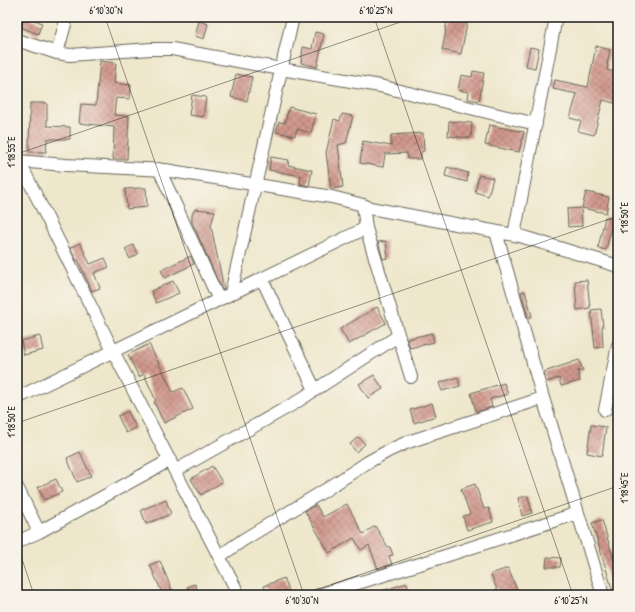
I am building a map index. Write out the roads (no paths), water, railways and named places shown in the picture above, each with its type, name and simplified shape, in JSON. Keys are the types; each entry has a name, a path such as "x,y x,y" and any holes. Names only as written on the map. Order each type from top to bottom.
{"street":[{"path":"57,53 67,17"},
{"path":"230,293 293,17"},
{"path":"514,235 556,17"},
{"path":"17,40 57,53 70,55 151,49 172,49 281,70 380,86 536,124"},
{"path":"18,161 66,165 160,169 332,197 370,208 514,235 618,266"},
{"path":"18,161 113,351 239,595"},
{"path":"160,169 219,300"},
{"path":"363,205 366,228 411,377"},
{"path":"17,398 366,228"},
{"path":"496,232 543,398 603,595"},
{"path":"262,279 316,390"},
{"path":"176,472 316,390 398,336"},
{"path":"605,410 618,345"},
{"path":"220,556 368,462 390,450 408,442 543,398"},
{"path":"17,542 39,532 170,460"},
{"path":"17,487 39,532"},
{"path":"319,595 578,513"}]}
